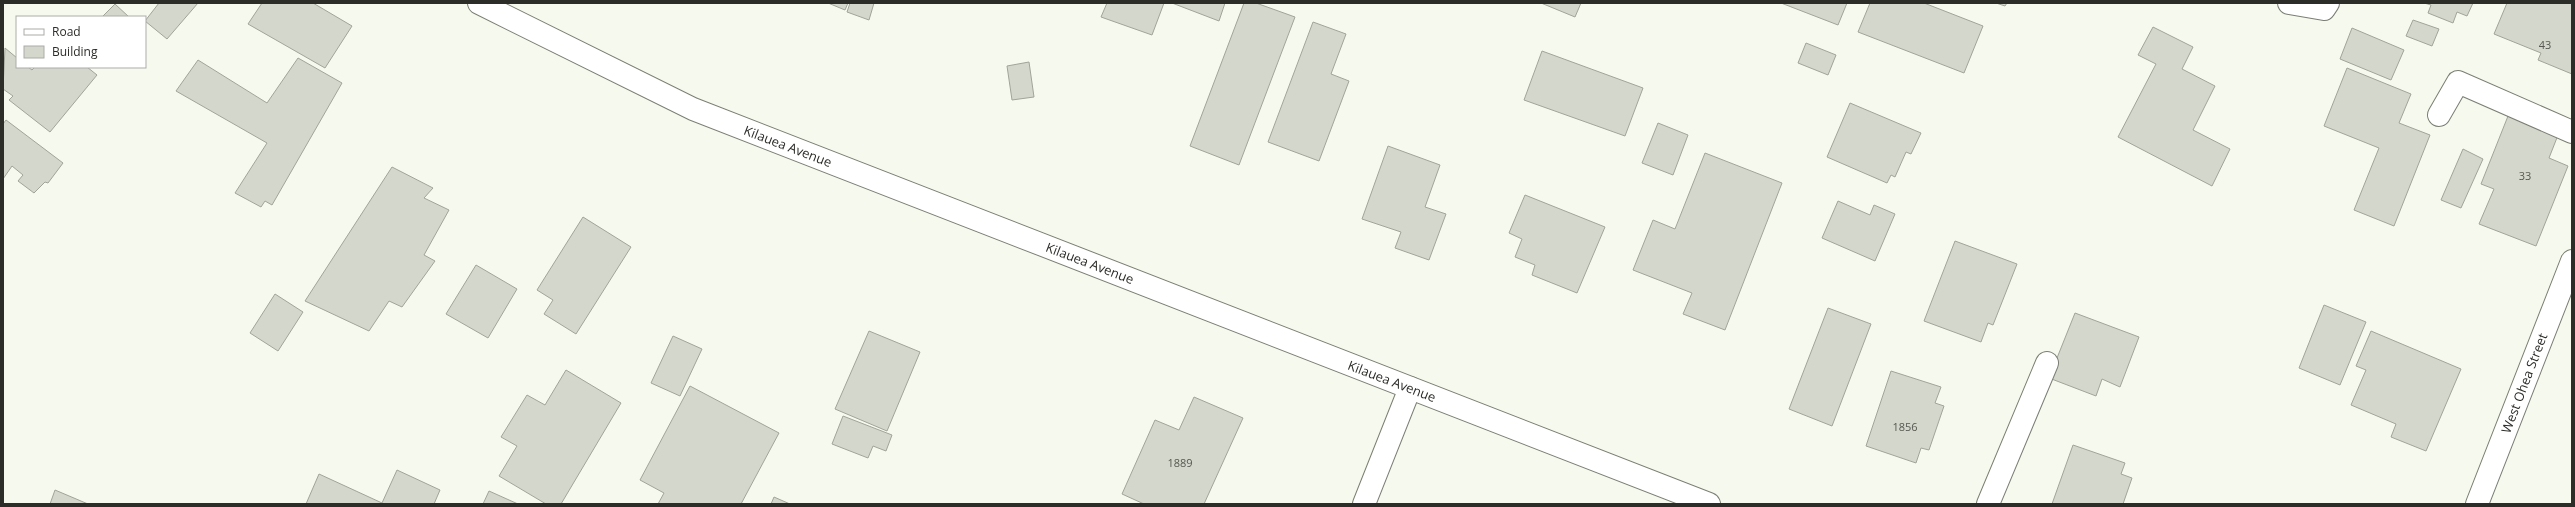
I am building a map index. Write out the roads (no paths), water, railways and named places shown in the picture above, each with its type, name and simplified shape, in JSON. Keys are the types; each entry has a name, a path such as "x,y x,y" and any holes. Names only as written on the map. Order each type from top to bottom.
{"street":[{"name":"Kilauea Avenue","path":"479,3 693,109 1410,388 1695,502"},
{"path":"2289,3 2324,9 2328,3"},
{"path":"2439,115 2458,82 2572,132"},
{"name":"West Ohea Street","path":"2477,504 2572,261"},
{"path":"1988,504 2047,363"},
{"path":"1364,504 1410,388"}]}
